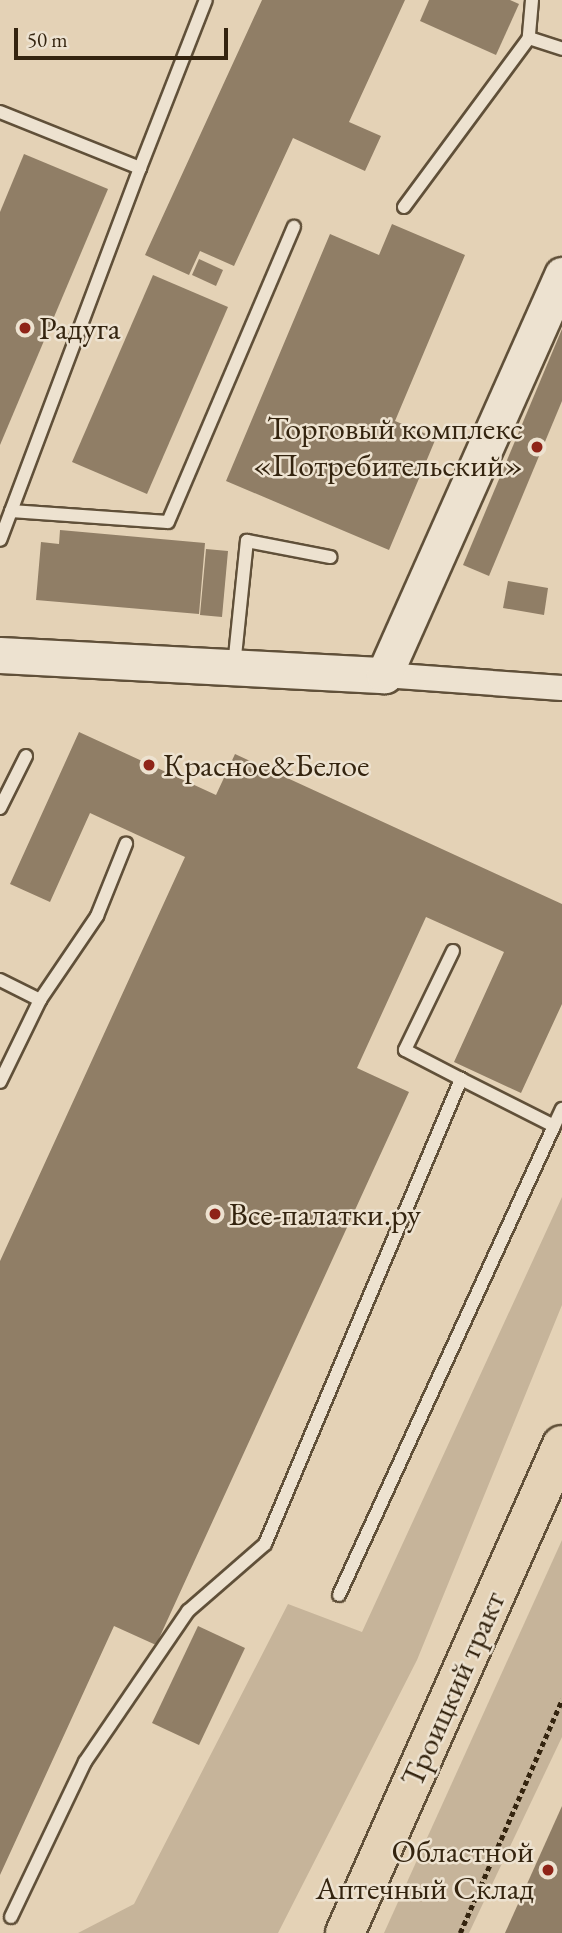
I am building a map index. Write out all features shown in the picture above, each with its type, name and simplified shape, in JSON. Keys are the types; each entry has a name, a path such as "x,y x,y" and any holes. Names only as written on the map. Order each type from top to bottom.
{"main road":[{"name":"Троицкий тракт","path":"345,1933 562,1445"}],"street":[{"path":"384,675 562,275"},
{"path":"0,655 384,675 562,688"}],"lane":[{"path":"0,540 206,0"},
{"path":"404,207 529,38 532,0"},
{"path":"529,38 562,49"},
{"path":"0,112 140,168"},
{"path":"11,511 168,522 294,228"},
{"path":"234,667 247,541 330,557"},
{"path":"0,808 26,756"},
{"path":"0,1082 40,1000 97,916 126,844"},
{"path":"453,951 405,1050 554,1126"},
{"path":"0,980 40,1000"},
{"path":"11,1917 85,1762 124,1704 188,1611 265,1544 461,1079"},
{"path":"339,1595 562,1109"}],"path":[{"path":"460,1933 562,1699"}],"shaded area":[{"path":"562,1197 562,1305 417,1660 278,1933 78,1933 134,1904 288,1604 362,1632"},
{"path":"562,1540 562,1737 469,1933 384,1933"}],"building":[{"path":"262,0 405,0 349,122 381,136 365,171 293,138 234,266 200,251 189,275 145,255"},
{"path":"429,0 510,0 519,4 496,55 420,21"},
{"name":"Радуга","path":"24,154 108,189 0,445 0,212"},
{"path":"392,224 465,255 395,421 436,438 389,550 226,481 330,234 379,255"},
{"path":"199,259 223,270 216,286 192,275"},
{"path":"153,275 228,307 147,494 72,462"},
{"path":"562,329 562,401 489,576 463,565"},
{"path":"60,530 205,543 199,614 36,600 41,542 59,544"},
{"path":"206,549 228,551 222,617 200,615"},
{"path":"508,581 548,588 544,615 503,608"},
{"path":"79,732 216,795 235,754 562,904 562,1004 521,1093 454,1062 504,952 426,917 357,1068 409,1092 156,1645 114,1626 0,1875 0,1261 185,857 90,813 50,902 10,884"},
{"path":"198,1626 245,1648 199,1745 152,1723"},
{"name":"Областной Аптечный Склад","path":"562,1806 562,1933 505,1933"}],"place":[{"name":"Радуга","path":"25,328"},
{"name":"Торговый комплекс «Потребительский»","path":"537,447"},
{"name":"Красное&Белое","path":"149,765"},
{"name":"Все-палатки.ру","path":"215,1214"},
{"name":"Областной Аптечный Склад","path":"548,1870"}]}
